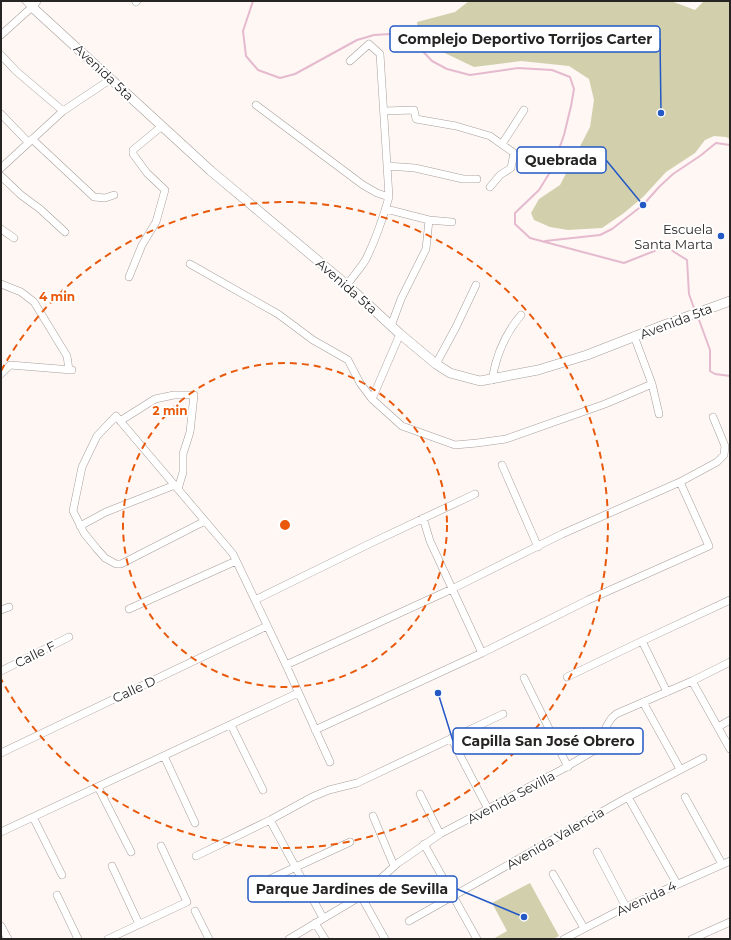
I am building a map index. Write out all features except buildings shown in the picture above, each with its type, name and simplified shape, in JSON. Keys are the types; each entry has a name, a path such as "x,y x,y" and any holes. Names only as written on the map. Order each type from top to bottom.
{"street":[{"path":"1,35 31,3"},
{"name":"Avenida 5ta","path":"31,3 211,171 347,285 400,334 436,364 450,373 480,381 492,380 538,370 587,355 730,301"},
{"path":"347,285 365,260 376,239 389,197 380,54 369,44 350,61"},
{"path":"1,55 16,71 63,111"},
{"path":"1,168 63,111 111,79"},
{"path":"256,105 363,186 389,197"},
{"path":"384,111 414,110 416,119 456,126 490,136 502,144 514,153 511,168 500,175 490,186"},
{"path":"502,144 524,110"},
{"path":"1,114 94,197 105,198 114,195"},
{"path":"129,277 142,245 156,222 165,190 146,173 133,154 133,150 162,126"},
{"path":"387,166 415,168 463,179 477,179"},
{"path":"1,176 21,195 40,208 65,232"},
{"path":"386,209 429,220 452,222"},
{"path":"391,326 400,299 426,249 429,220"},
{"path":"1,229 14,238"},
{"path":"190,264 278,314 314,340 348,360 360,383 372,399 402,426 455,445 506,438 605,404 652,384"},
{"path":"1,284 21,292 34,302 68,356 70,370 10,365 1,374"},
{"path":"436,364 476,285"},
{"path":"492,380 494,365 500,347 510,328 521,315"},
{"path":"372,399 400,334"},
{"path":"634,336 652,384 659,414"},
{"path":"80,526 106,512 176,487 183,472 183,454 190,432 194,395 174,395 155,399 120,421"},
{"path":"205,520 121,564 116,564 105,558 92,544 80,526 73,511 82,468 97,436 116,416 205,520 233,554 330,762"},
{"path":"286,665 452,589 562,534 680,482 718,462 724,455 725,446 713,417"},
{"path":"502,465 538,547"},
{"path":"315,730 482,653 588,600 709,546 680,482"},
{"path":"255,600 475,494"},
{"path":"423,518 430,542 482,653"},
{"path":"129,609 236,561"},
{"path":"567,677 730,600"},
{"path":"1,610 9,607"},
{"name":"Calle D","path":"1,753 267,626"},
{"name":"Calle F","path":"1,671 69,637"},
{"path":"642,641 667,692"},
{"name":"Avenida Sevilla","path":"289,939 361,896 394,866 440,834 568,767 595,750 599,745 610,719 616,714 692,681 730,662"},
{"path":"524,678 568,767"},
{"path":"692,681 730,749"},
{"path":"1,832 298,693"},
{"path":"643,702 680,769"},
{"path":"196,856 270,820 312,797 329,790 356,783 503,714"},
{"path":"718,727 730,720"},
{"path":"231,725 263,790"},
{"path":"451,738 488,808"},
{"path":"164,756 194,823"},
{"name":"Avenida Valencia","path":"409,921 628,797 703,758"},
{"path":"98,787 131,852"},
{"path":"420,794 440,834"},
{"path":"628,797 677,884"},
{"path":"685,797 722,864"},
{"path":"373,816 394,866"},
{"path":"34,817 62,875"},
{"path":"270,820 323,918"},
{"path":"257,886 296,866 350,842"},
{"path":"424,844 477,939"},
{"path":"108,939 187,902 161,846"},
{"path":"597,852 626,907"},
{"name":"Avenida 4","path":"564,939 626,907 730,861"},
{"path":"112,866 139,924"},
{"path":"553,874 584,928"},
{"path":"57,895 78,939"},
{"path":"361,896 385,939"},
{"path":"195,911 209,939"},
{"path":"692,939 730,922"},
{"path":"315,923 324,939"},
{"path":"1,926 8,939"}],"shaded area":[{"path":"469,1 671,1 695,10 704,1 730,1 730,139 726,137 714,136 705,140 695,153 666,172 643,197 624,213 602,228 568,230 550,227 534,220 531,213 539,199 560,185 590,127 594,100 589,79 569,66 521,61 474,67 428,45 418,33 417,22 455,12"},
{"path":"530,883 559,936 553,939 493,939 507,931 492,903"}],"waterway":[{"path":"253,1 243,31 246,56 258,70 280,78 295,74 357,40 374,35 390,34 416,44 432,61 447,69 470,75 518,68 552,70 570,77 574,89 571,106 564,135 552,169 539,190 515,213 515,224 530,238 624,263 662,248 671,250 687,260 689,294 695,311"},
{"path":"545,241 600,235 612,229 643,205 673,174 716,143 730,145"},
{"path":"698,317 710,350 710,371 715,374 730,376"}],"place":[{"name":"Complejo Deportivo Torrijos Carter","path":"661,113"},
{"name":"Quebrada","path":"643,205"},
{"name":"Escuela Santa Marta","path":"721,236"},
{"name":"Capilla San José Obrero","path":"438,693"},
{"name":"Parque Jardines de Sevilla","path":"524,917"}]}
